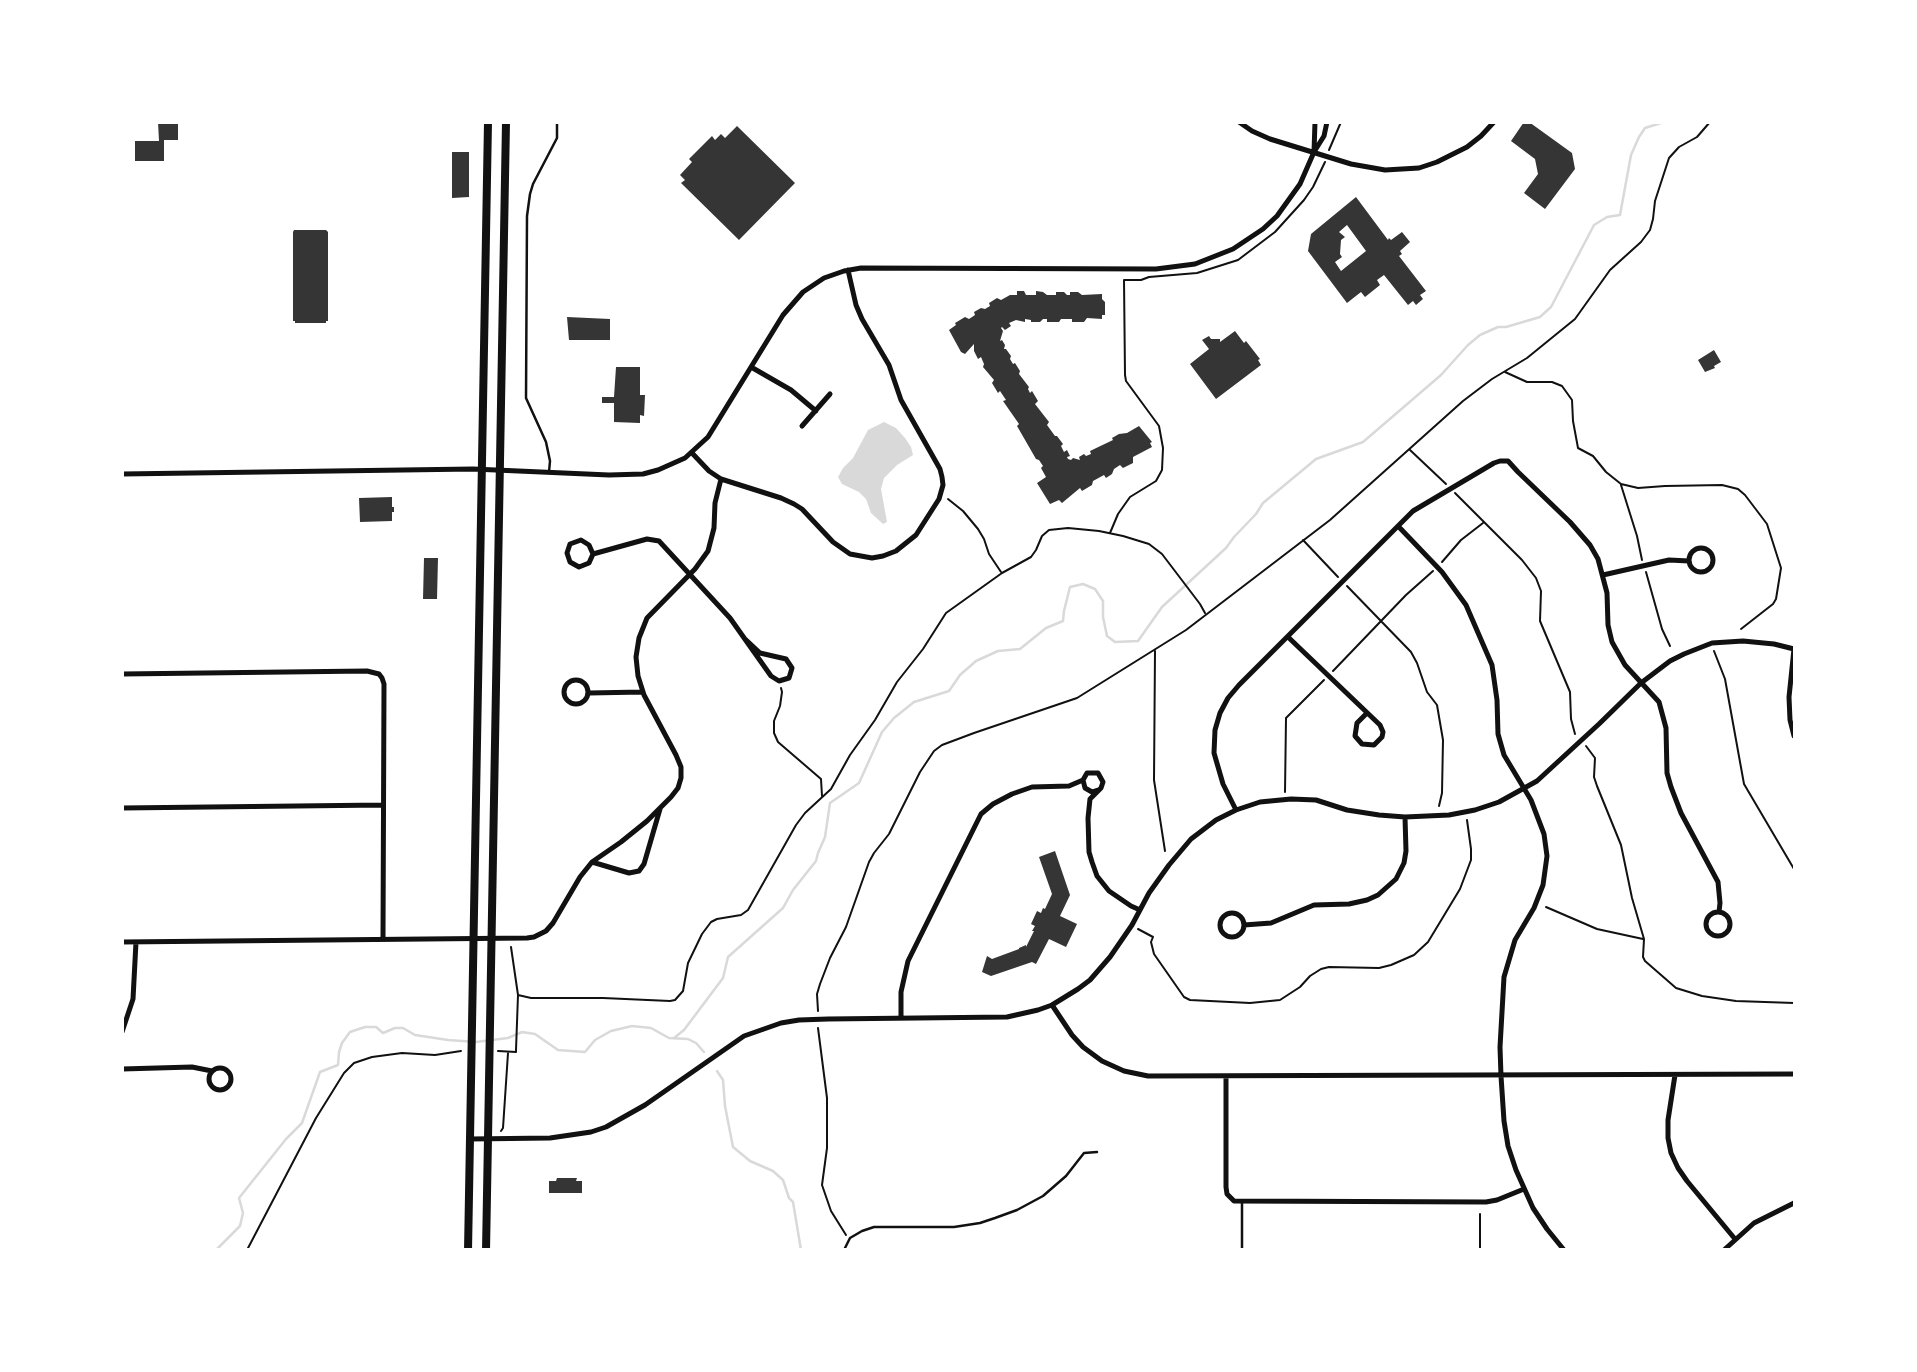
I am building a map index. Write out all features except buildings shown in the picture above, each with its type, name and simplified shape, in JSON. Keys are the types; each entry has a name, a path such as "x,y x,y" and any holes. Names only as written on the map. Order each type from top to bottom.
{"main road":[{"path":"468,1250 468,1054 472,1017 488,122"},
{"path":"486,1250 506,122"}],"street":[{"path":"1239,122 1270,139 1368,168 1401,170 1419,167 1453,155 1481,136 1494,122"},
{"path":"1314,152 1315,122"},
{"path":"122,474 482,470 643,474 673,465 692,453 708,437 783,315 803,292 824,278 848,270 869,268 1156,269 1195,264 1215,258 1249,240 1277,216 1300,184 1324,136 1326,122"},
{"path":"692,453 709,471 722,479 802,509 840,548 850,554 872,558 890,554 907,544 923,526 943,485 940,468 901,400 889,365 862,318 856,305 848,270"},
{"path":"751,367 791,390 816,411"},
{"path":"802,426 830,394"},
{"path":"1236,810 1223,784 1214,753 1215,730 1228,698 1413,511 1494,463 1508,461 1570,522 1598,559 1604,575 1612,642 1625,665 1660,702 1666,728 1667,773 1681,813 1718,881 1719,912"},
{"path":"122,942 509,938 534,937 546,931 592,862 647,821 678,788 681,767 643,692 636,657 646,618 702,561 708,551 714,527 715,503 722,479"},
{"path":"1398,526 1438,567 1466,605 1486,650 1495,682 1498,734 1504,755 1536,811 1544,834 1546,876 1534,908 1515,940 1504,977 1501,1076 1508,1146 1524,1189 1547,1229 1564,1250"},
{"path":"593,554 653,539 664,546 730,618 771,676 779,681 789,678 792,673 790,663 783,658 760,653 745,639"},
{"path":"581,541 589,545 593,554 589,563 579,567 570,562 566,553 570,544 581,541"},
{"path":"1697,548 1704,548 1712,556 1712,564 1703,571 1695,570 1689,561 1692,552 1697,548"},
{"path":"1604,575 1669,560 1689,561"},
{"path":"1288,637 1380,725 1383,732 1380,741 1374,745 1362,744 1355,736 1357,723 1367,713"},
{"path":"470,1139 550,1138 606,1127 645,1105 744,1036 780,1023 818,1019 1007,1017 1052,1005 1090,980 1132,925 1168,865 1191,839 1216,820 1260,802 1286,799 1316,800 1378,816 1405,817 1449,815 1499,802 1537,781 1641,683 1670,661 1712,643 1751,641 1794,649 1789,697 1794,736"},
{"path":"122,674 368,671 379,674 384,684 383,939"},
{"path":"575,679 585,682 589,693 583,702 574,704 567,699 564,692 567,684 575,679"},
{"path":"589,693 643,692"},
{"path":"1098,790 1092,792 1083,785 1087,773 1098,773 1103,782 1098,790 1090,799 1089,852 1092,862 1097,876 1109,891 1140,910"},
{"path":"901,1018 901,992 908,961 981,814 993,804 1022,790 1032,787 1069,786 1083,780"},
{"path":"122,808 383,804"},
{"path":"592,862 629,873 639,871 644,864 660,808"},
{"path":"1244,925 1271,923 1314,905 1349,904 1378,895 1395,879 1404,863 1405,817"},
{"path":"1719,912 1727,915 1730,926 1727,933 1718,936 1708,931 1706,924 1710,915 1719,912"},
{"path":"1231,913 1239,915 1244,925 1242,933 1232,937 1223,933 1221,927 1224,917 1231,913"},
{"path":"122,1032 133,999 136,942"},
{"path":"1052,1005 1072,1035 1102,1061 1125,1071 1148,1076 1794,1074"},
{"path":"122,1069 192,1066 212,1071 221,1067 227,1070 231,1080 228,1086 221,1090 214,1088 209,1078 212,1071"},
{"path":"1675,1075 1668,1120 1671,1153 1687,1181 1735,1239"},
{"path":"1226,1077 1226,1187 1227,1194 1234,1201 1486,1202 1524,1189"},
{"path":"1724,1250 1754,1223 1794,1203"}],"lane":[{"path":"549,473 550,461 546,442 526,398 527,216 533,184 557,138 557,122"},
{"path":"844,1250 850,1238 874,1227 954,1227 1017,1210 1043,1196 1066,1176 1084,1153 1097,1152"},
{"path":"1242,1202 1242,1250"}],"path":[{"path":"850,1238 845,1235 836,1220 822,1185 827,1148 827,1098 817,994 830,958 846,927 869,862 889,834 920,772 934,751 942,745 974,733 1077,698 1186,630 1347,506 1463,401 1527,358 1575,319 1610,270 1641,243 1650,230 1669,158 1710,122"},
{"path":"1110,533 1118,514 1130,497 1156,481 1162,470 1163,449 1159,426 1126,381 1124,280"},
{"path":"1504,372 1527,382 1552,382 1562,386 1572,400 1578,448 1592,456 1621,484 1638,488 1723,485 1738,489 1745,495 1767,524 1781,568 1773,604 1741,629"},
{"path":"1409,449 1522,560 1536,578 1541,590 1540,616 1543,630 1570,692 1574,733 1595,758 1594,777 1621,845 1644,939 1645,961 1667,982 1686,992 1736,1001 1794,1003"},
{"path":"940,495 957,505 978,529 989,554 1002,573"},
{"path":"1286,799 1286,718 1406,595 1438,567 1461,540 1483,522"},
{"path":"518,995 531,998 675,1000 683,990 688,963 702,934 711,922 717,919 741,915 748,911 796,825 831,789 897,682 946,613 1002,573 1031,558 1042,536 1049,530 1082,528 1110,533 1140,541 1158,550 1206,615"},
{"path":"1303,539 1414,657 1427,692 1437,705 1443,740 1442,793 1439,806"},
{"path":"1712,643 1725,679 1744,784 1794,869"},
{"path":"1155,650 1154,780 1165,851"},
{"path":"779,681 782,692 774,721 774,733 778,742 821,779 822,797"},
{"path":"1132,925 1153,937 1151,942 1154,954 1184,997 1190,1000 1250,1003 1279,1000 1321,969 1379,968 1391,965 1413,955 1429,942 1460,889 1468,872 1471,849 1465,812"},
{"path":"1546,907 1597,929 1644,939"},
{"path":"499,1051 516,1052 518,995 509,938"},
{"path":"501,1131 509,1052"},
{"path":"247,1250 316,1118 339,1080 355,1063 372,1057 402,1053 468,1054"},
{"path":"1480,1214 1480,1250"}],"shaded area":[{"path":"884,422 896,428 905,438 913,455 897,465 884,478 881,489 887,522 883,524 871,513 866,499 859,492 842,484 838,477 853,458 868,430"}],"waterway":[{"path":"674,1038 684,1030 723,978 728,957 783,908 793,890 816,861 825,837 830,803 859,783 882,732 894,718 914,702 949,691 960,675 976,661 998,651 1020,649 1046,628 1063,621 1070,587 1083,584 1095,589 1103,601 1107,636 1115,642 1138,641 1162,607 1226,548 1263,503 1316,459 1363,442 1441,375 1480,335 1498,327 1540,317 1551,307 1594,225 1607,217 1620,215 1631,155 1639,137 1645,128 1664,122"},
{"path":"216,1250 240,1226 243,1213 239,1198 302,1123 320,1072 338,1065 342,1043 350,1032 365,1027 376,1027 383,1033 403,1028 415,1035 476,1042 508,1038 522,1032 535,1034 558,1050 585,1052 595,1040 611,1031 632,1026 651,1028 669,1038 688,1039 704,1052"},
{"path":"717,1071 723,1080 733,1147 750,1161 773,1171 783,1180 793,1202 801,1250"}]}
